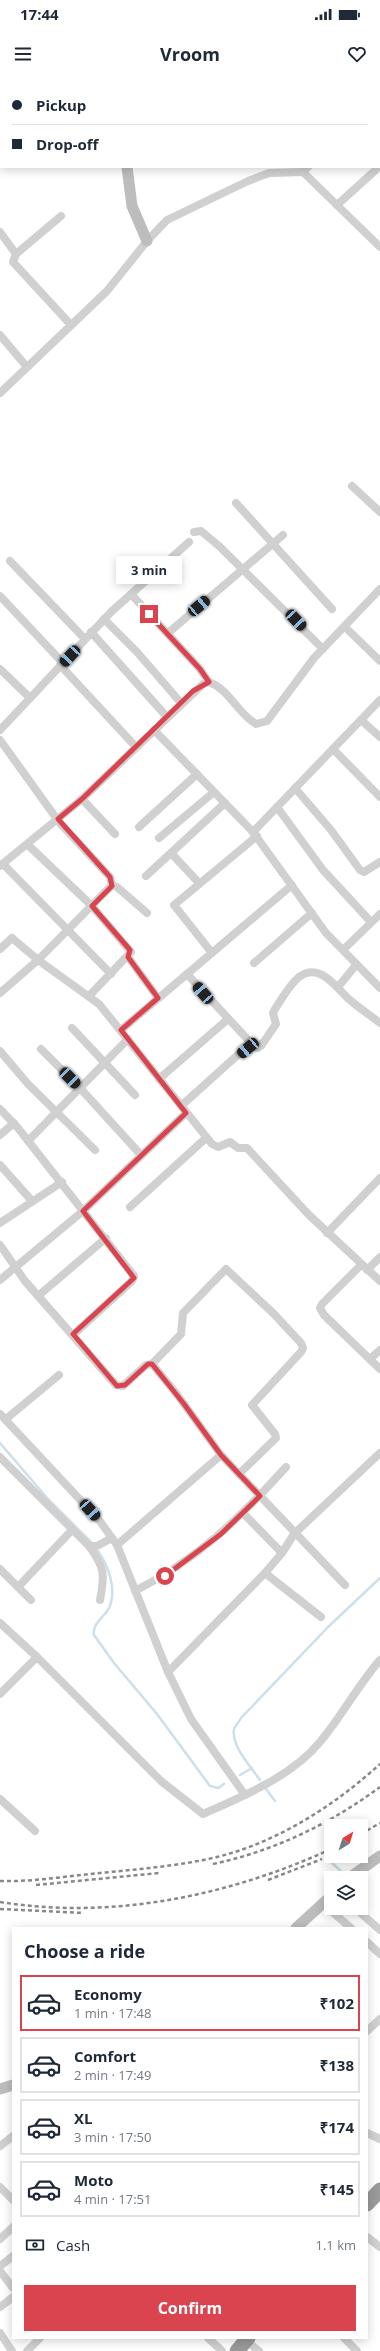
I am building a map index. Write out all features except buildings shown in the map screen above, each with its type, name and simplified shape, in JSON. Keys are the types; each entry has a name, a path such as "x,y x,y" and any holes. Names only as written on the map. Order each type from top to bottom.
{"highway":[{"path":"368,2203 380,2190"}],"street":[{"path":"127,168 132,206 146,241"},
{"path":"337,205 377,168"},
{"path":"0,393 107,291 146,241 167,220 266,171 306,170 337,205 380,247"},
{"path":"61,216 16,254 13,260 14,265 71,325"},
{"path":"0,232 16,254"},
{"path":"0,335 27,367"},
{"path":"352,486 380,512"},
{"path":"236,504 332,609"},
{"path":"194,532 201,531 296,620 323,649"},
{"path":"168,633 283,535"},
{"path":"0,730 104,619 189,542"},
{"path":"10,562 88,635 167,717"},
{"path":"131,594 168,633 209,682 218,687 250,720 256,724 267,721 323,649 380,589"},
{"path":"0,596 62,662 60,665 136,747"},
{"path":"104,619 137,652 181,703"},
{"path":"345,627 380,661"},
{"path":"0,669 30,698"},
{"path":"111,974 1,865 82,799 198,686 209,682"},
{"path":"212,952 173,907 176,902 255,834 277,806 380,700"},
{"path":"361,720 380,737"},
{"path":"154,730 255,834 326,933 380,988"},
{"path":"0,740 58,819 110,877 112,886"},
{"path":"332,749 380,797"},
{"path":"139,827 196,774"},
{"path":"295,788 331,830 360,870 364,872 380,862"},
{"path":"159,838 214,792"},
{"path":"82,799 114,834"},
{"path":"146,876 226,803"},
{"path":"277,806 323,870 371,922"},
{"path":"27,844 92,906 130,950 128,957 89,996"},
{"path":"171,853 199,883"},
{"path":"121,1030 292,885"},
{"path":"0,993 38,960 112,886"},
{"path":"112,886 117,887 147,913"},
{"path":"254,963 312,913"},
{"path":"343,950 380,914"},
{"path":"0,949 12,938 38,960 89,996 121,1030 206,1138 218,1147 230,1142 238,1148 247,1148 327,1233 380,1281"},
{"path":"128,957 158,998"},
{"path":"338,987 356,965"},
{"path":"180,1106 250,1046 260,1047 276,1022 274,1011 300,977 310,973 319,974 332,980 351,1001 380,1023"},
{"path":"187,974 228,1019 250,1040 250,1046"},
{"path":"159,1079 228,1019"},
{"path":"72,1028 135,1096"},
{"path":"28,1141 128,1039"},
{"path":"41,1049 80,1088 141,1155"},
{"path":"0,1051 28,1084 54,1111 57,1111 96,1150"},
{"path":"0,1109 14,1123 62,1182 83,1211 106,1238 134,1278 73,1334"},
{"path":"0,1280 83,1211 186,1113"},
{"path":"0,1135 14,1123"},
{"path":"130,1208 206,1138"},
{"path":"0,1165 32,1202"},
{"path":"327,1233 380,1178"},
{"path":"0,1223 62,1182"},
{"path":"38,1296 106,1238"},
{"path":"0,1245 38,1296 73,1334 117,1386 125,1385 148,1364 152,1364 182,1334 183,1313 226,1269 273,1313 304,1348 252,1405 275,1434 276,1438 239,1474"},
{"path":"380,1257 364,1267 322,1304 320,1308 324,1315 380,1369"},
{"path":"370,1359 380,1350"},
{"path":"152,1364 184,1404 221,1455 294,1534 345,1585"},
{"path":"59,1375 3,1416 99,1520 117,1545 134,1591 168,1672 191,1719 245,1795"},
{"path":"168,1672 265,1573 282,1553 294,1534 380,1453"},
{"path":"117,1545 221,1455"},
{"path":"0,1457 89,1546 103,1568 104,1576 100,1600"},
{"path":"134,1591 182,1564 221,1534 260,1496 286,1467"},
{"path":"243,1513 282,1553"},
{"path":"18,1587 72,1530"},
{"path":"89,1546 97,1546 112,1538"},
{"path":"0,1569 32,1600"},
{"path":"265,1573 321,1617"},
{"path":"0,1623 37,1657 161,1781 203,1814 245,1795 289,1769 319,1743 380,1660"},
{"path":"0,1694 37,1657"},
{"path":"0,1798 35,1831"},
{"path":"359,1871 380,1856"},
{"path":"297,1927 324,1903"},
{"path":"340,1915 350,1927"},
{"path":"363,1915 380,1930"},
{"path":"368,1943 380,1954"},
{"path":"368,2027 380,2019"},
{"path":"0,2146 12,2137"},
{"path":"1,2190 12,2199"},
{"path":"0,2239 12,2228"},
{"path":"368,2238 380,2247"},
{"path":"0,2266 12,2257"},
{"path":"0,2271 12,2287"},
{"path":"0,2307 12,2298"},
{"path":"0,2333 12,2351"},
{"path":"27,2351 39,2339"},
{"path":"209,2339 222,2351"},
{"path":"345,2339 357,2351"},
{"path":"243,2342 259,2351"}],"waterway":[{"path":"0,1443 48,1499 91,1542"},
{"path":"98,1551 111,1579 112,1594 109,1608 95,1627 94,1635 114,1663 157,1714 210,1786 218,1788 224,1784"},
{"path":"260,1780 247,1763 239,1749 234,1736 235,1727 241,1718 328,1627 380,1578"},
{"path":"240,1775 252,1768"},
{"path":"266,1789 275,1801"},
{"path":"332,1863 341,1871"}],"railway":[{"path":"0,1881 37,1880 159,1867 203,1860 240,1850 284,1832 304,1820 344,1794 380,1764"},
{"path":"213,1864 258,1852 301,1834 341,1813 380,1787"},
{"path":"368,1830 380,1823"},
{"path":"0,1902 42,1907 85,1908 127,1906 169,1900 252,1880 292,1866 324,1852"},
{"path":"268,1880 322,1859"},
{"path":"36,1885 159,1873"},
{"path":"0,1909 84,1913"}],"route":[{"path":"149,614 200,669 209,682 198,686 82,799 58,819 59,822 110,877 112,886 92,906 130,950 131,953 128,957 158,998 121,1030 186,1113 83,1211 134,1274 134,1278 73,1334 119,1387 125,1385 146,1365 149,1363 152,1364 176,1393 221,1455 260,1496 221,1534 165,1576"}]}
